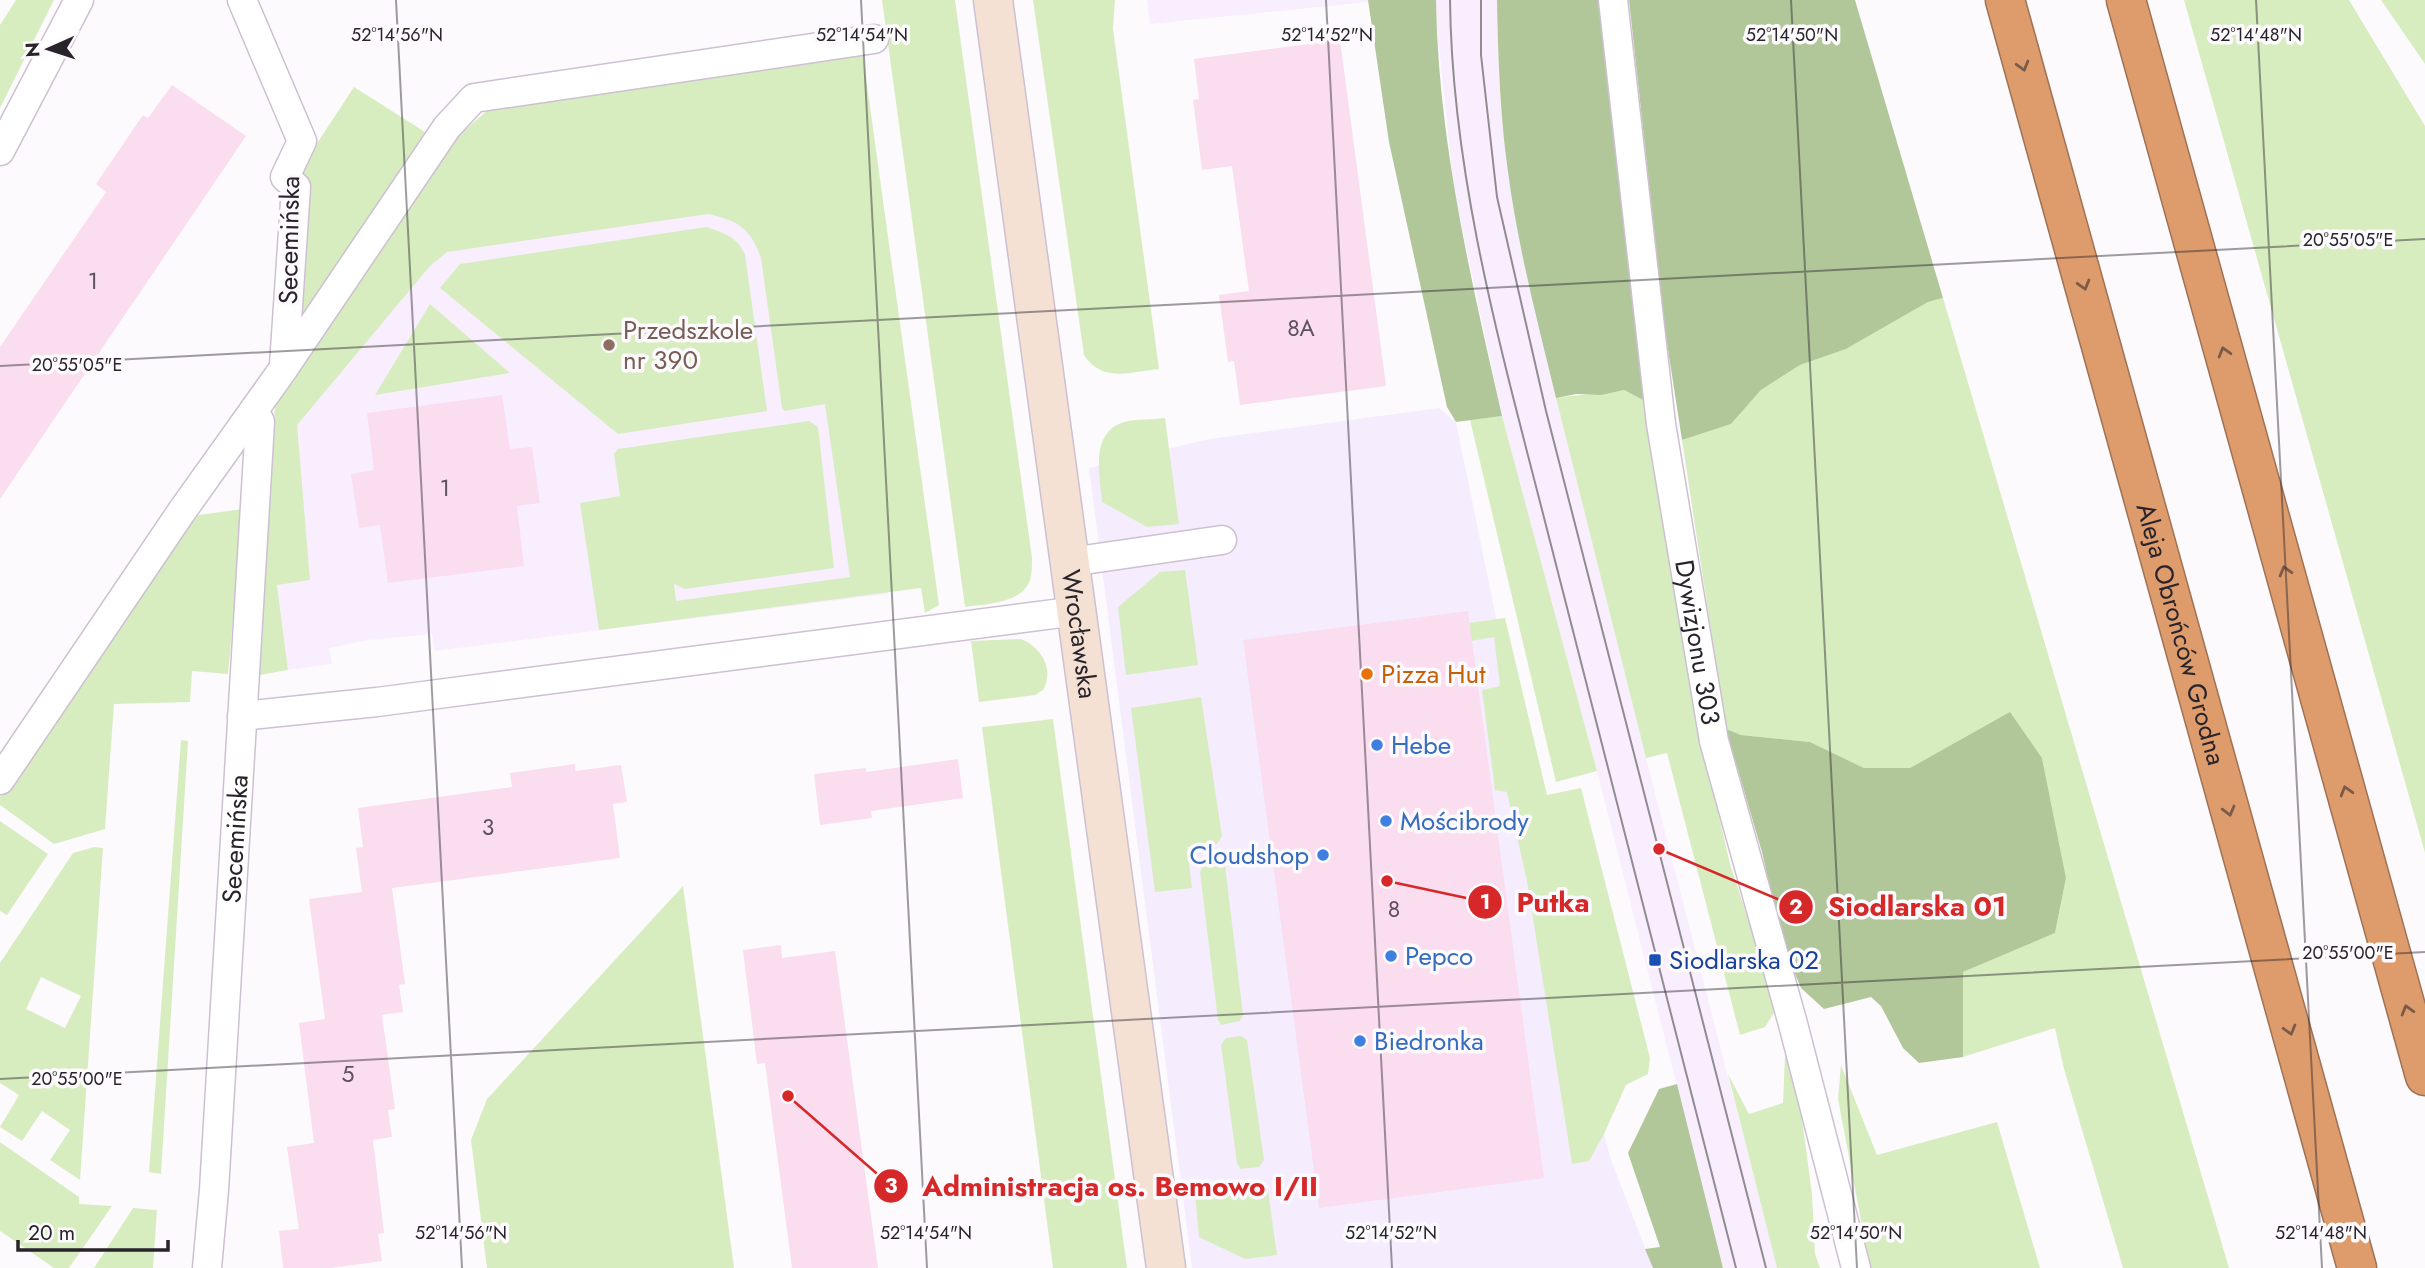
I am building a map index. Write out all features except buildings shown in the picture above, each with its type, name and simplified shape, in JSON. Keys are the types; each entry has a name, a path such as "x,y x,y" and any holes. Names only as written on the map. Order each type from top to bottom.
{"highway":[{"name":"Aleja Obrońców Grodna","path":"2005,0 2357,1268"},
{"path":"2126,0 2425,1076"}],"street":[{"name":"Wrocławska","path":"993,0 1166,1268"}],"lane":[{"path":"0,151 79,0"},
{"name":"Secemińska","path":"242,0 302,141 285,177 296,187 284,368"},
{"name":"Dywizjonu 303","path":"1612,0 1661,424 1714,741 1793,1024 1856,1268"},
{"path":"0,780 447,127 474,98 874,39"},
{"name":"Secemińska","path":"207,1268 214,1190 260,422 254,410"},
{"path":"1070,562 1222,540"},
{"path":"242,716 391,701 1077,611"}],"shaded area":[{"path":"1147,0 1368,0 1368,2 1150,24"},
{"path":"1436,0 1497,0 1499,78 1508,171 1520,243 1646,758 1777,1268 1723,1268 1597,771 1502,416 1454,190"},
{"name":"Przedszkole nr 390","path":"823,104 888,594 435,651 432,634 368,640 329,648 332,664 288,670 277,584 310,580 296,425 524,151"},
{"path":"1439,408 1456,422 1594,1097 1611,1160 1653,1268 1192,1268 1089,468 1209,439"}],"green space":[{"path":"16,0 54,0 0,108 0,25"},
{"path":"882,0 955,0 1032,558 1031,577 1026,588 1011,598 992,603 965,607"},
{"path":"1033,0 1115,0 1113,29 1159,369 1108,373 1091,364 1084,355"},
{"path":"1368,0 1436,0 1443,105 1458,210 1502,416 1456,422 1447,407 1389,142"},
{"path":"1497,0 1604,0 1647,402 1624,390 1601,395 1576,394 1556,398 1512,200 1501,108"},
{"path":"1629,0 1855,0 1943,298 1928,302 1846,349 1800,365 1761,390 1731,424 1682,440 1665,330"},
{"path":"2184,0 2349,0 2425,126 2425,853"},
{"path":"2381,0 2425,0 2425,64"},
{"path":"863,56 939,605 925,613 921,588 599,630 580,503 620,496 614,454 618,449 809,421 818,427 834,568 685,589 674,584 676,601 850,577 825,404 785,411 782,408 761,258 752,239 742,227 708,214 447,252 430,266 297,425 310,580 277,585 288,670 254,676 276,393 439,153 490,108"},
{"path":"354,87 425,132 293,334 304,163"},
{"path":"706,227 734,240 745,255 767,411 618,434 440,288 460,264"},
{"path":"1943,298 2229,1268 2123,1268 2064,1069 2055,1028 1963,1057 1963,972 2055,933 2066,878 2042,758 2010,713 1910,768 1864,768 1810,742 1741,735 1726,729 1682,440 1731,424 1761,390 1800,365 1846,349 1928,302"},
{"path":"430,304 510,373 375,395"},
{"path":"1624,390 1647,402 1703,746 1730,864 1777,1008 1765,1027 1740,1035 1667,753 1646,758 1556,398"},
{"path":"1502,416 1597,771 1556,782 1470,420"},
{"path":"1165,418 1179,524 1147,527 1102,502 1099,458 1105,437 1111,429 1132,420"},
{"path":"243,509 228,674 192,671 190,702 114,704 105,829 54,844 0,805 0,797 191,516"},
{"path":"1185,570 1198,665 1126,675 1118,607 1160,572"},
{"path":"1505,618 1547,795 1581,788 1650,1058 1648,1074 1626,1085 1589,1161 1572,1164 1527,881 1507,792 1495,790 1482,690 1500,686 1494,637 1471,641 1469,623"},
{"path":"1021,639 1035,647 1044,660 1047,674 1043,690 1035,695 979,702 971,641"},
{"path":"1201,697 1222,836 1217,844 1187,847 1192,888 1155,892 1131,708"},
{"path":"2010,712 2042,758 2066,878 2055,933 1963,972 1963,1057 1919,1063 1903,1048 1881,1006 1871,997 1824,1009 1801,988 1783,946 1762,852 1726,729 1741,735 1810,742 1864,768 1910,768"},
{"path":"1053,719 1127,1268 1053,1268 982,727"},
{"path":"181,740 188,741 161,1174 149,1172"},
{"path":"0,821 48,854 7,915 0,911"},
{"path":"94,847 103,848 80,1180 50,1160 70,1130 42,1111 22,1141 0,1127 19,1095 0,1083 0,963 73,853","holes":["41,977 81,996 65,1028 26,1009"]},
{"path":"1219,862 1225,865 1243,1015 1240,1021 1221,1025 1218,1020 1200,872 1204,864"},
{"path":"683,886 734,1268 487,1268 471,1140 487,1099"},
{"path":"1241,1036 1247,1040 1264,1160 1259,1167 1240,1169 1221,1045 1226,1038"},
{"path":"1793,1052 1812,1194 1815,1254 1820,1268 1777,1268 1728,1074 1749,1114 1783,1103 1785,1055"},
{"path":"1841,1065 1877,1155 1997,1122 2040,1268 1870,1268 1838,1099"},
{"path":"1677,1084 1723,1268 1653,1268 1645,1249 1660,1247 1628,1153 1659,1089"},
{"path":"0,1142 79,1197 79,1204 112,1206 69,1268 54,1268 0,1231"},
{"path":"1263,1186 1268,1191 1277,1255 1245,1259 1199,1237 1195,1194"},
{"path":"133,1208 157,1210 153,1268 94,1268"}],"tram line":[{"path":"1450,0 1460,138 1484,275 1736,1268"},
{"path":"1481,0 1481,55 1497,197 1546,411 1766,1268"}],"place":[{"name":"Przedszkole nr 390","path":"609,345"},
{"name":"Pizza Hut","path":"1367,674"},
{"name":"Hebe","path":"1377,745"},
{"name":"Mościbrody","path":"1386,821"},
{"name":"Siodlarska 01","path":"1659,849"},
{"name":"Cloudshop","path":"1323,855"},
{"name":"Putka","path":"1387,881"},
{"name":"Pepco","path":"1391,956"},
{"name":"Siodlarska 02","path":"1655,960"},
{"name":"Biedronka","path":"1360,1041"},
{"name":"Administracja os. Bemowo I/II","path":"788,1096"}]}
